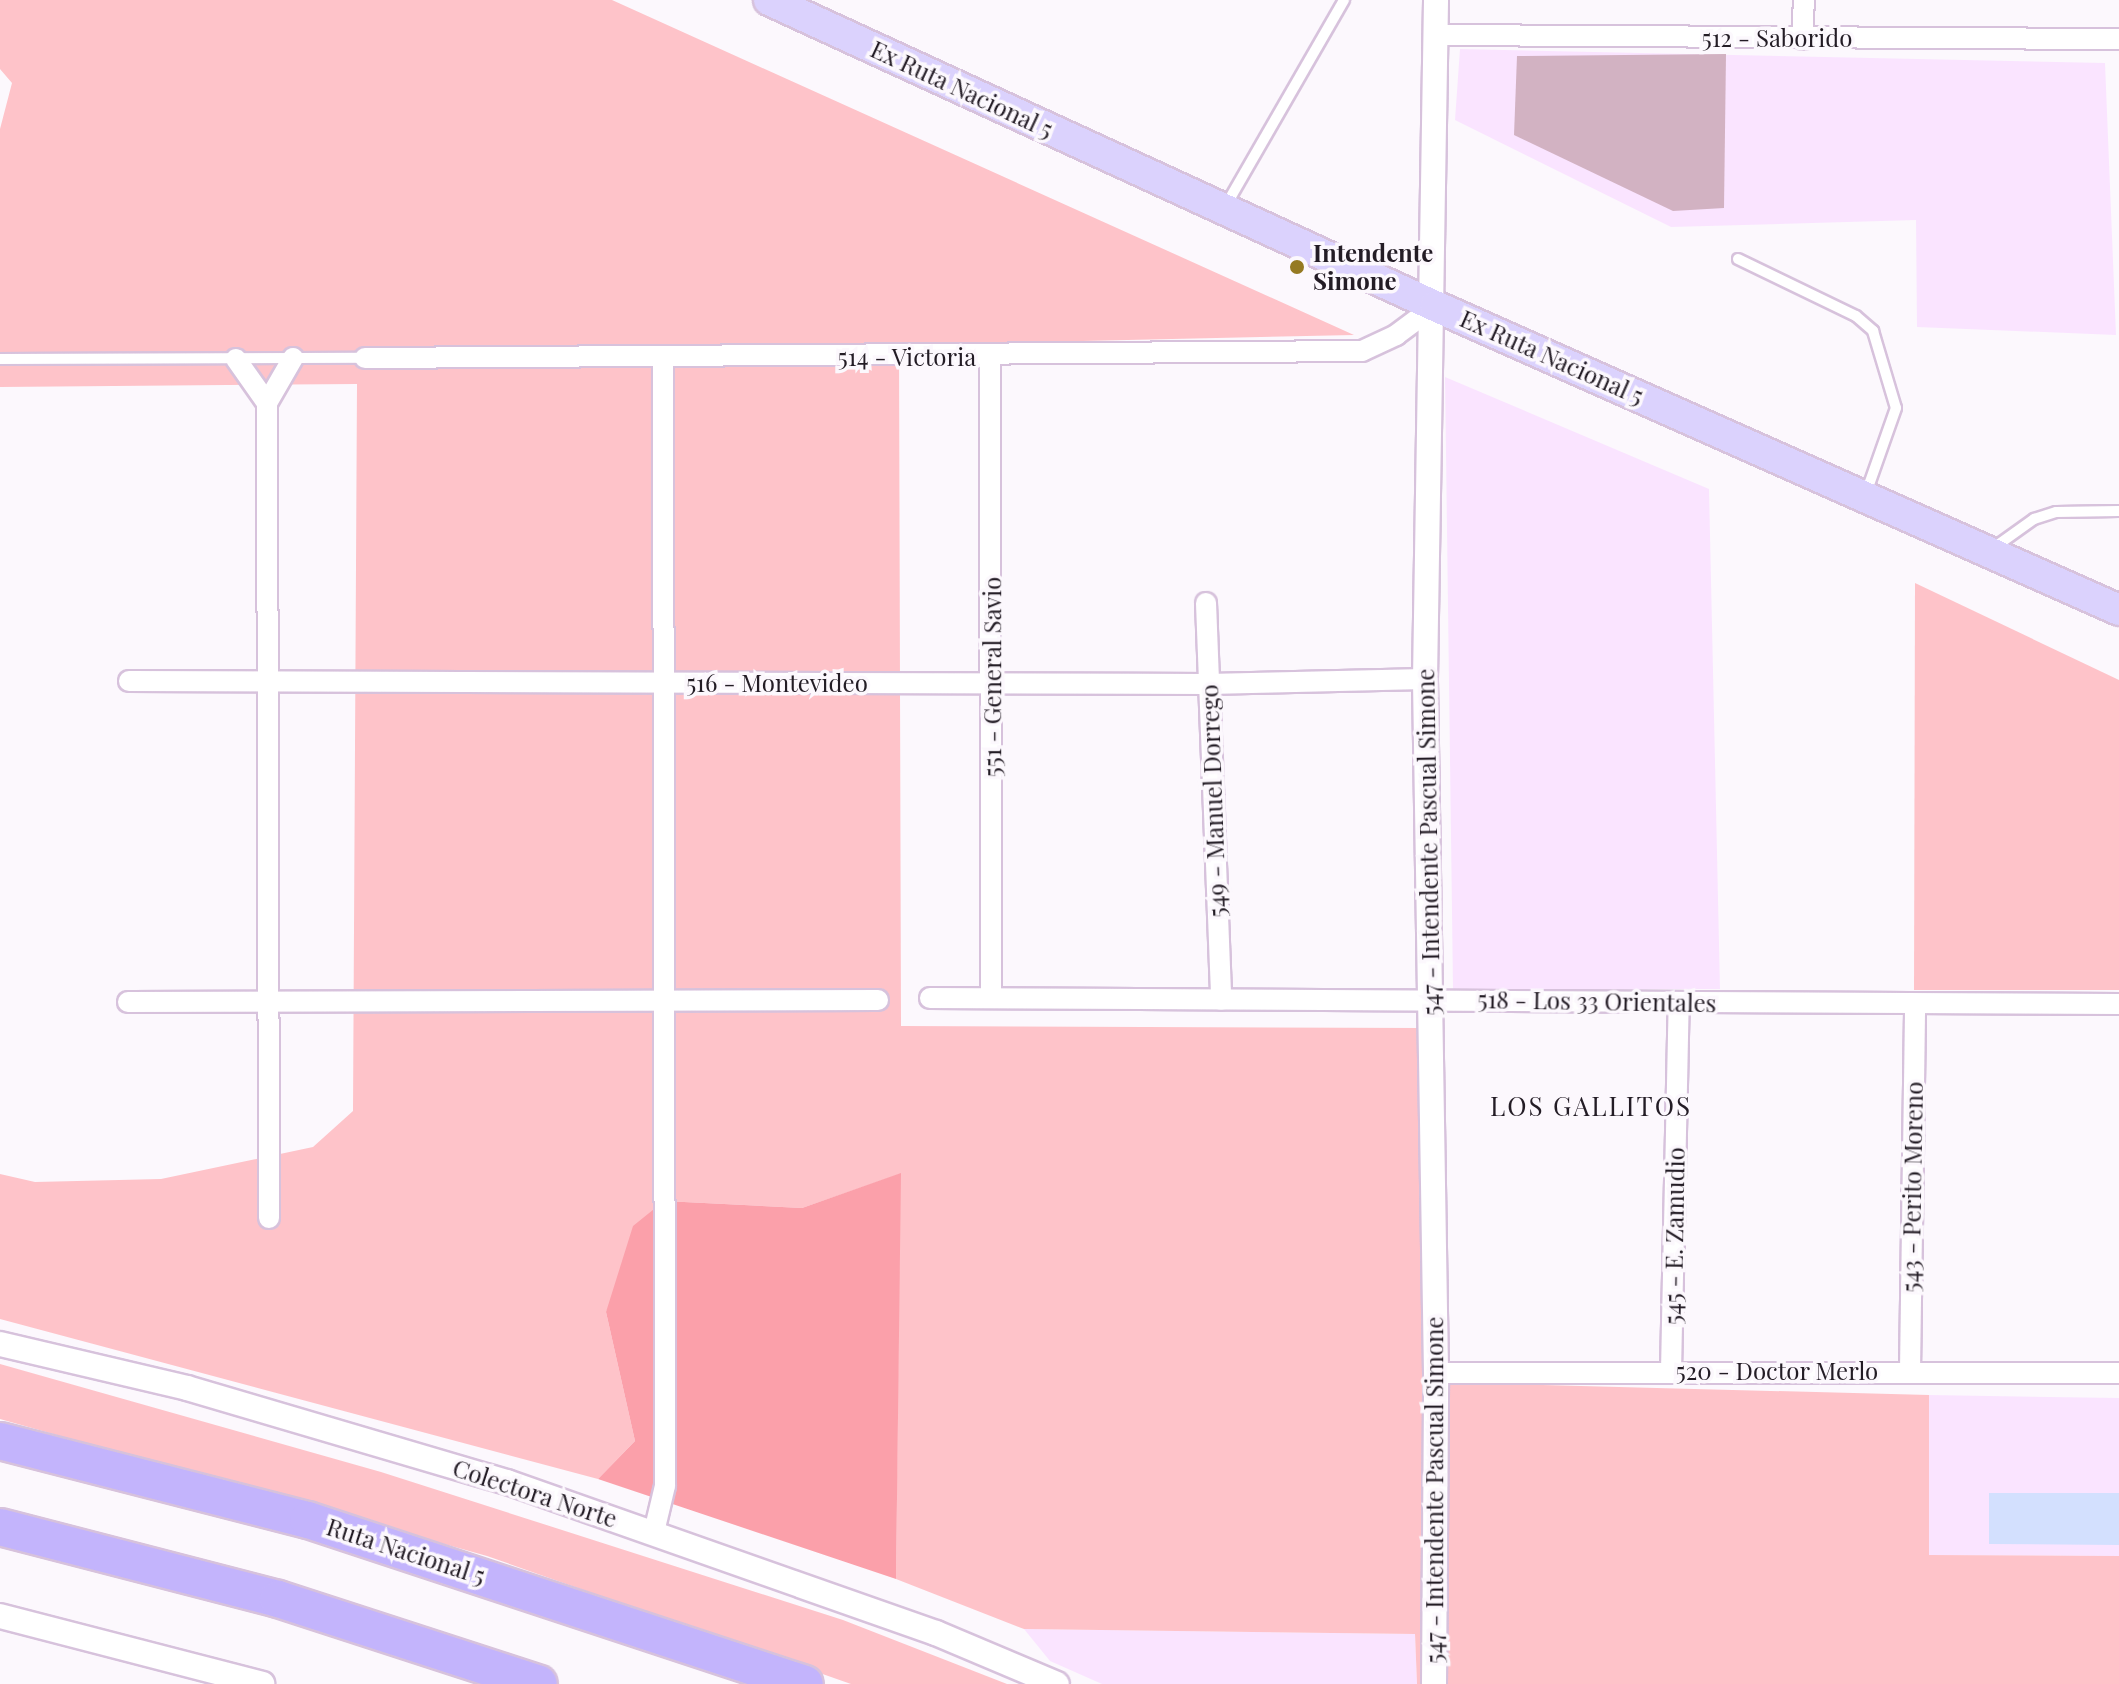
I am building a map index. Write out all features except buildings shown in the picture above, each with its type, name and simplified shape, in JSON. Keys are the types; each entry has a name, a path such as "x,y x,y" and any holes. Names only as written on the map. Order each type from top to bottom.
{"highway":[{"name":"Ruta Nacional 5","path":"0,1441 308,1520 805,1684"},
{"path":"0,1527 278,1599 539,1684"}],"main road":[{"name":"Ex Ruta Nacional 5","path":"769,0 1435,306 1991,550 2119,610"}],"street":[{"name":"547 - Intendente Pascual Simone","path":"1434,1684 1436,1373 1425,679 1435,306 1436,0"},
{"path":"1803,39 1804,0"},
{"name":"512 - Saborido","path":"1435,35 2119,39"},
{"name":"514 - Victoria","path":"365,358 990,357 1362,351 1396,335 1435,306"},
{"name":"551 - General Savio","path":"990,357 991,998"},
{"path":"269,1218 267,403 293,358"},
{"path":"654,1532 665,1486 663,358"},
{"path":"236,359 267,403"},
{"name":"549 - Manuel Dorrego","path":"1206,603 1221,1000"},
{"name":"516 - Montevideo","path":"129,681 1208,684 1425,679"},
{"name":"518 - Los 33 Orientales","path":"930,998 1221,1000 1430,997 1679,1004 2119,1004"},
{"path":"128,1002 878,1000"},
{"name":"545 - E. Zamudio","path":"1671,1371 1679,1004"},
{"name":"543 - Perito Moreno","path":"1910,1371 1915,1004"},
{"name":"Colectora Norte","path":"0,1344 187,1388 654,1532 936,1633 1057,1684"},
{"name":"520 - Doctor Merlo","path":"1436,1373 2119,1373"},
{"path":"0,1616 262,1684"}],"lane":[{"path":"1224,209 1344,0"},
{"path":"1738,259 1856,316 1873,331 1896,408 1866,495"},
{"path":"0,359 365,358"},
{"path":"1991,550 2034,519 2056,512 2119,511"}],"shaded area":[{"path":"0,0 612,0 1354,335 899,345 901,1026 1421,1028 1425,1382 1929,1395 1929,1555 2119,1556 2119,1684 1417,1684 1415,1634 1024,1629 896,1579 900,1174 802,1208 664,1201 606,1312 635,1441 598,1479 0,1319 0,1174 35,1182 161,1179 313,1147 353,1111 357,384 0,387 0,129 12,83 0,69"},
{"path":"1460,49 2105,63 2116,335 1917,327 1916,220 1671,227 1455,120"},
{"path":"1445,377 1709,489 1720,989 1453,989"},
{"path":"1915,583 2119,680 2119,990 1914,990"},
{"path":"901,1173 896,1579 598,1479 635,1441 606,1312 633,1226 664,1201 802,1208"},
{"path":"0,1364 381,1472 843,1620 1007,1684 851,1684 487,1556 0,1419"},
{"path":"1929,1395 2119,1398 2119,1556 1929,1555"},
{"path":"1024,1629 1415,1634 1417,1684 1102,1684 1050,1661"}],"water":[{"path":"1989,1493 2119,1493 2119,1545 1989,1544"}],"place":[{"name":"Intendente Simone","path":"1297,267"}],"district":[{"name":"LOS GALLITOS","path":"1591,1106"}]}
